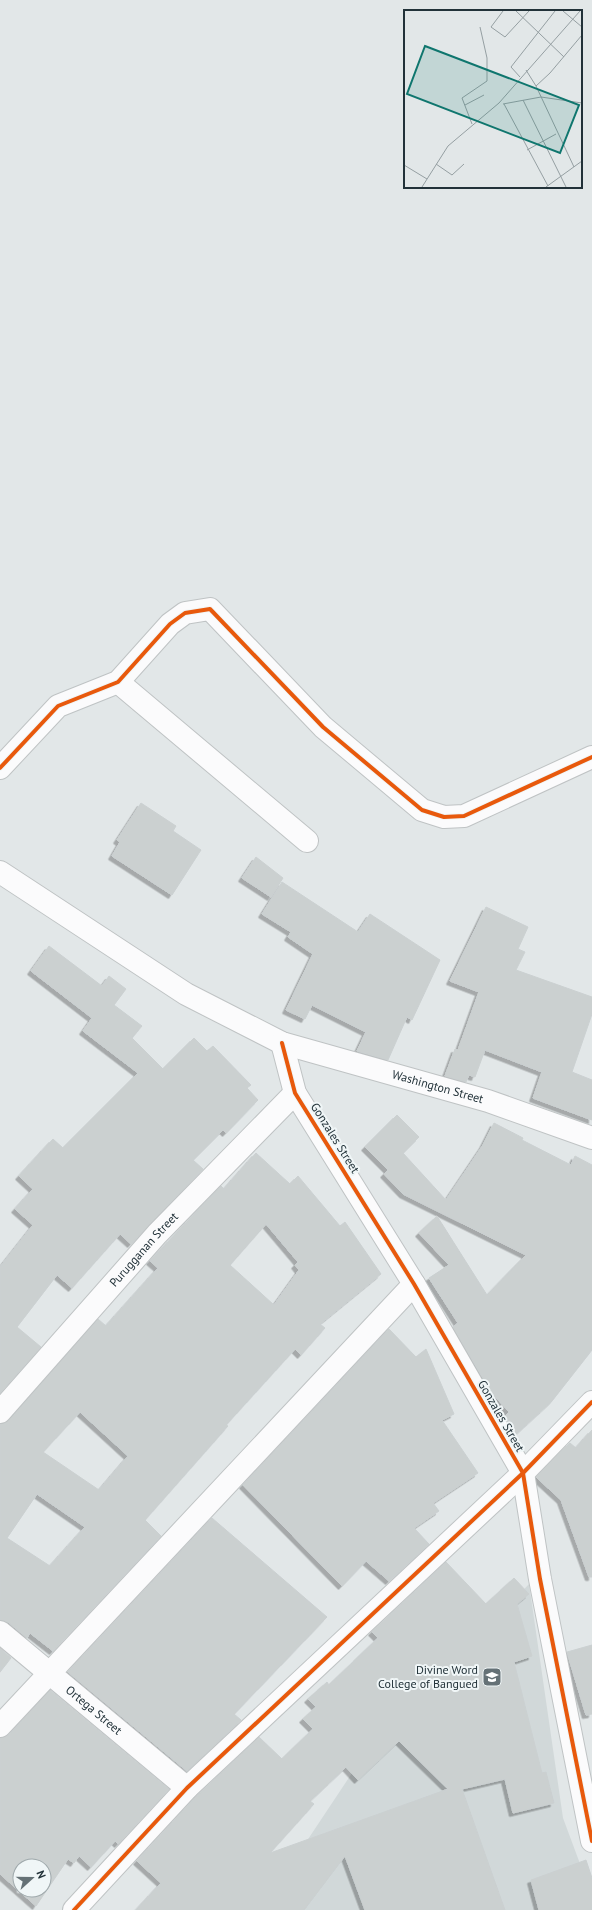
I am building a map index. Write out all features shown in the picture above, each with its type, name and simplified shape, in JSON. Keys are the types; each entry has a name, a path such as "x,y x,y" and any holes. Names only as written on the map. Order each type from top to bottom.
{"street":[{"path":"0,768 58,706 118,682 170,624 185,613 210,609 323,727 422,810 444,817 464,816 592,757"},
{"path":"118,682 306,841"},
{"name":"Washington Street","path":"0,872 186,994 282,1043 488,1100 592,1138"},
{"name":"Gonzales Street","path":"282,1043 295,1093 414,1284 523,1473 540,1579 592,1841"},
{"name":"Purugganan Street","path":"0,1412 156,1234 295,1093"},
{"path":"0,1726 414,1284"},
{"path":"74,1910 187,1788 523,1473 592,1402"},
{"name":"Ortega Street","path":"0,1632 187,1788"}],"shaded area":[{"name":"Divine Word College of Bangued","path":"529,1584 563,1818 592,1896 592,1910 261,1910 354,1770"}],"building":[{"path":"141,803 176,826 173,831 201,850 172,895 112,856 120,842 117,840"},
{"path":"256,857 283,878 271,897 242,878"},
{"path":"282,882 358,932 370,914 440,960 412,1020 407,1017 388,1060 357,1051 366,1032 312,1005 305,1019 286,1010 313,954 288,937 291,932 262,914"},
{"path":"486,907 528,927 518,949 525,952 516,970 592,997 592,1014 572,1072 592,1080 592,1120 533,1098 542,1072 485,1050 475,1077 469,1075 466,1082 445,1076 455,1049 458,1050 479,992 450,981"},
{"path":"49,946 102,986 109,976 126,989 114,1005 142,1026 132,1038 163,1069 194,1038 207,1051 213,1046 251,1085 247,1088 258,1100 226,1133 223,1130 193,1160 203,1169 131,1244 120,1234 72,1288 57,1275 17,1327 41,1347 0,1393 0,1267 33,1225 15,1209 33,1189 19,1176 53,1139 63,1148 138,1073 83,1031 92,1018 31,971"},
{"path":"397,1115 419,1137 403,1153 446,1200 483,1145 494,1123 523,1138 522,1140 571,1165 575,1156 592,1165 592,1350 552,1401 515,1435 505,1416 509,1412 491,1392 453,1327 458,1323 429,1278 449,1265 419,1233 437,1216 487,1295 526,1255 403,1194 384,1174 388,1170 365,1147"},
{"path":"256,1153 290,1184 298,1176 340,1226 345,1222 381,1274 320,1324 325,1328 301,1355 295,1349 226,1425 228,1426 145,1520 161,1536 53,1651 30,1633 27,1638 8,1622 0,1620 0,1424 9,1420 98,1319 106,1326 158,1268 150,1261 221,1186 224,1189","holes":["266,1224 298,1262 295,1265 299,1270 274,1305 230,1265","80,1412 128,1456 99,1490 43,1452","37,1494 85,1527 50,1566 7,1538"]},
{"path":"389,1329 416,1357 426,1349 454,1414 442,1420 478,1473 433,1503 439,1511 414,1528 429,1544 389,1581 366,1561 342,1586 243,1485"},
{"path":"592,1430 592,1577 589,1577 561,1500 536,1477 570,1443 576,1448"},
{"path":"212,1518 327,1617 234,1714 241,1720 187,1771 68,1672"},
{"path":"446,1562 486,1604 514,1578 529,1594 517,1604 532,1656 514,1662 542,1773 546,1772 554,1803 513,1813 505,1779 462,1789 505,1910 365,1910 345,1856 304,1910 136,1910 161,1883 137,1861 196,1797 259,1737 282,1759 313,1729 303,1719 316,1707 308,1699 327,1682 329,1685 378,1638 372,1632","holes":["399,1741 448,1789 270,1853 314,1804 310,1801 346,1767 358,1780"]},
{"path":"592,1645 592,1714 586,1715 567,1652"},
{"path":"0,1648 11,1658 0,1672"},
{"path":"50,1690 169,1789 118,1844 115,1841 91,1867 79,1856 74,1863 68,1859 52,1882 52,1858 12,1858 12,1885 0,1874 0,1738 9,1735"},
{"path":"586,1860 592,1878 592,1910 539,1910 531,1880"},
{"path":"27,1898 41,1898 36,1906"}],"cycle path":[{"path":"0,768 58,706 118,682 170,624 185,613 210,609 323,727 422,810 444,817 464,816 592,757"},
{"path":"282,1043 295,1093 414,1284 523,1473 540,1579 592,1841"},
{"path":"74,1910 187,1788 523,1473 592,1402"}],"place":[{"name":"Divine Word College of Bangued","path":"492,1677"}]}
